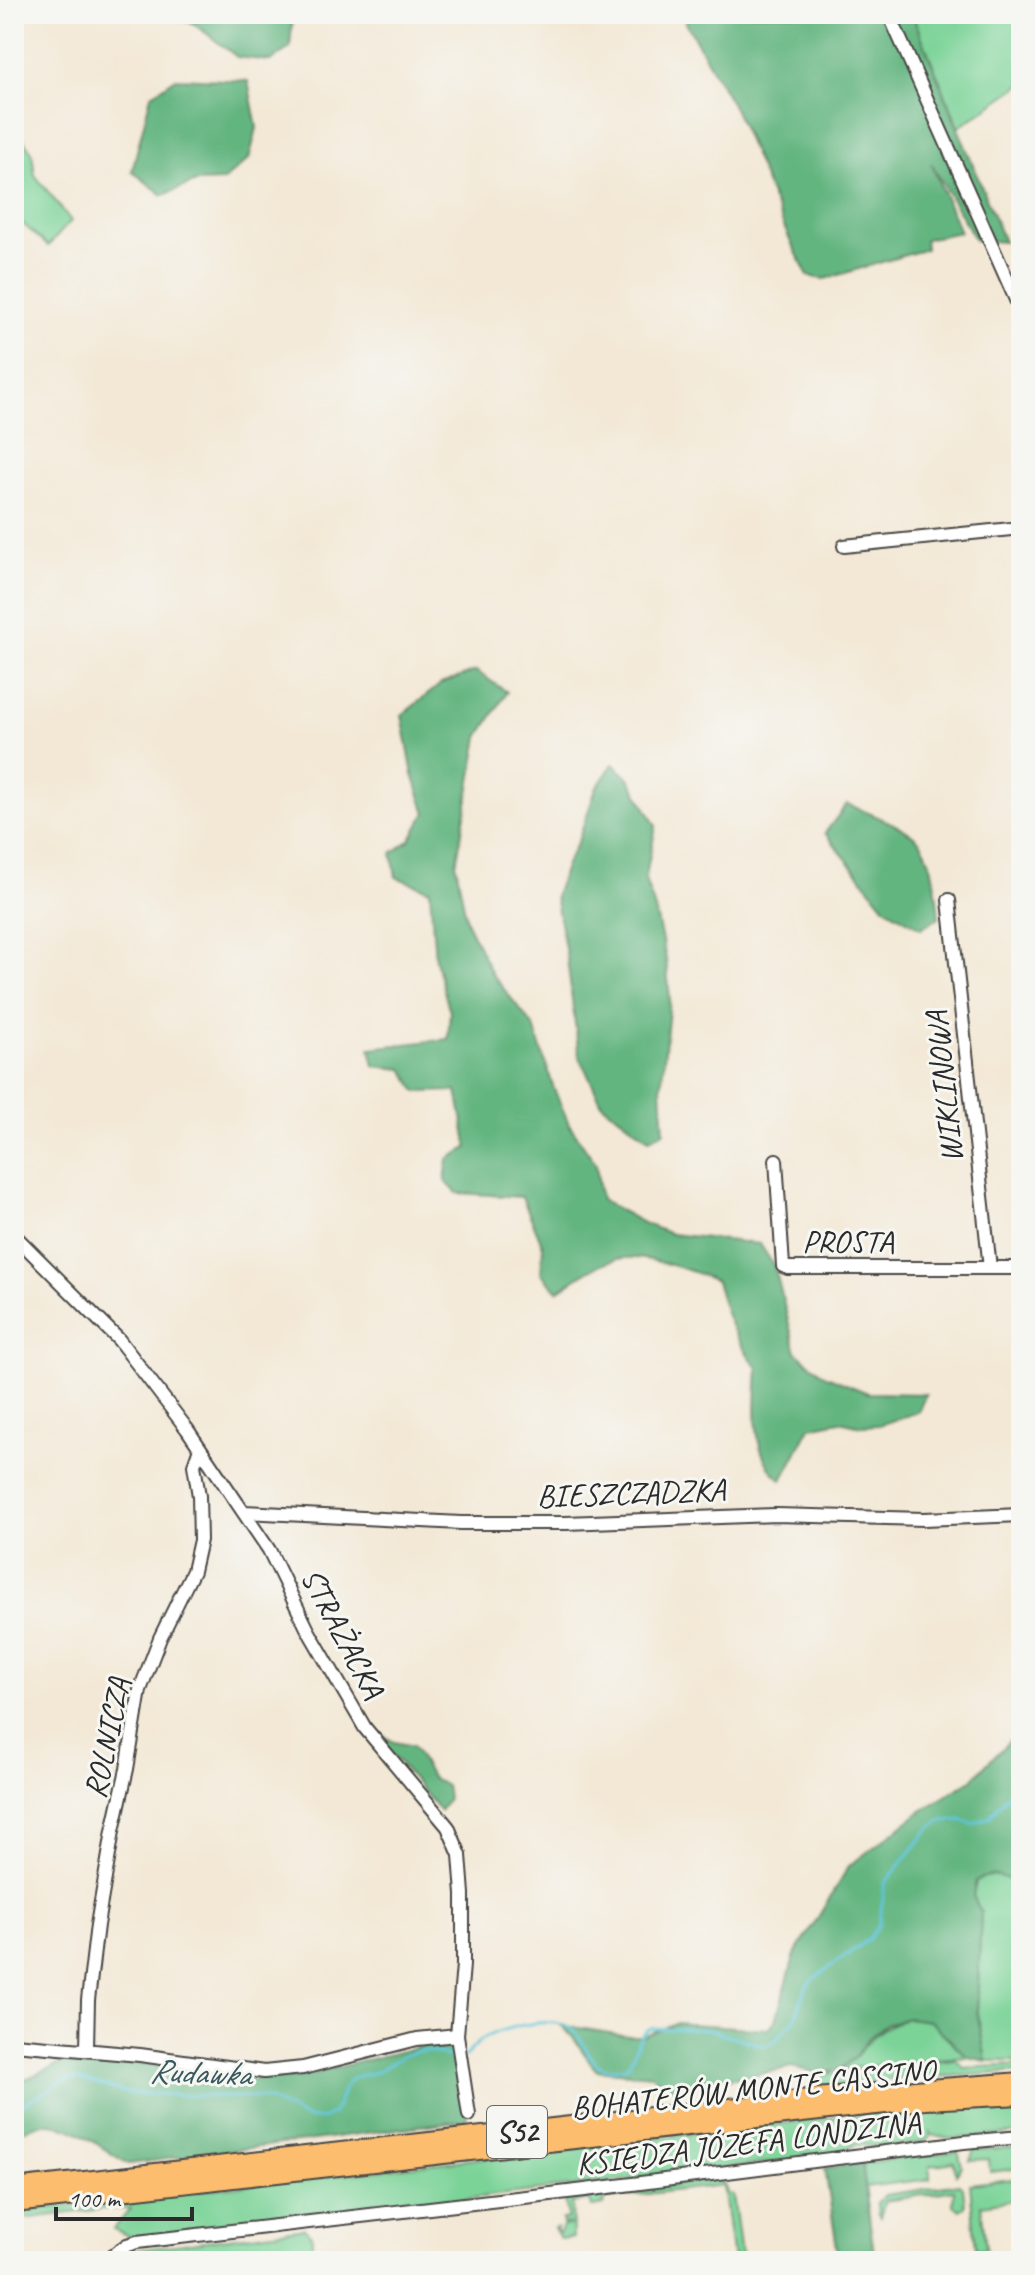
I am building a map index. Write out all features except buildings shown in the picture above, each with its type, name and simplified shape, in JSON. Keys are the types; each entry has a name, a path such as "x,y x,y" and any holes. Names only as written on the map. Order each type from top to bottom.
{"highway":[{"name":"BOHATERÓW MONTE CASSINO","path":"14,2189 836,2096 1021,2082"},
{"name":"BOHATERÓW MONTE CASSINO","path":"14,2203 867,2106 1021,2095"}],"street":[{"path":"889,14 1021,311"},
{"path":"844,546 1021,528"},
{"name":"WIKLINOWA","path":"949,900 990,1268"},
{"name":"PROSTA","path":"776,1160 783,1266 1021,1268"},
{"name":"STRAŻACKA","path":"14,1235 119,1340 200,1448 269,1550 308,1630 365,1728 448,1827 460,1855 463,1965 457,2035 469,2115"},
{"name":"ROLNICZA","path":"87,2049 88,2000 97,1925 140,1690 160,1638 193,1571 200,1540 199,1496 194,1465 200,1448"},
{"name":"BIESZCZADZKA","path":"244,1512 461,1523 776,1515 924,1519 1021,1515"},
{"path":"14,2044 87,2049 264,2072 303,2068 417,2039 457,2035"},
{"name":"KSIĘDZA JÓZEFA LONDZINA","path":"104,2261 137,2242 1021,2137"}],"green space":[{"path":"151,14 285,14 292,23 290,48 270,61 237,57 193,23"},
{"path":"681,14 912,14 1004,242 975,240 931,163 960,232 925,239 926,249 825,279 808,276 735,110"},
{"path":"912,14 1021,14 1021,85 959,127"},
{"path":"176,78 248,81 257,128 249,159 223,181 196,182 163,195 132,171 151,95"},
{"path":"14,126 32,152 35,175 71,221 48,246 14,216"},
{"path":"476,671 507,692 479,737 456,865 467,923 492,974 534,1027 569,1124 596,1164 601,1200 671,1234 760,1244 775,1268 796,1352 824,1375 868,1393 926,1394 918,1412 879,1425 861,1426 840,1421 810,1427 782,1480 771,1470 759,1444 756,1413 758,1368 732,1327 716,1281 658,1262 625,1258 598,1266 558,1291 541,1273 543,1246 522,1197 457,1193 445,1181 448,1159 468,1148 457,1091 417,1092 403,1069 374,1066 370,1048 448,1039 450,1012 435,959 430,890 396,877 392,853 410,840 426,813 413,775 402,715 441,684"},
{"path":"613,764 629,778 656,826 645,879 666,959 670,999 661,1089 664,1132 649,1139 602,1104 579,1056 567,959 555,896 596,789"},
{"path":"847,804 898,826 921,843 932,869 939,918 921,928 886,908 825,833"},
{"path":"368,1726 394,1742 413,1746 431,1777 446,1786 448,1798 440,1811"},
{"path":"1021,1729 1021,1889 1006,1878 988,1876 976,1881 973,1896 981,1912 977,2011 986,2061 968,2057 930,2021 908,2018 886,2024 868,2039 855,2058 840,2069 821,2074 792,2067 667,2088 652,2075 596,2070 561,2025 628,2036 643,2036 675,2023 768,2029 776,2020 794,1957 849,1866 923,1810 971,1780"},
{"path":"986,1875 1005,1878 1021,1889 1021,2061 986,2061 977,2011 981,1912 973,1896 976,1881"},
{"path":"908,2018 930,2021 968,2057 840,2069 884,2028"},
{"path":"442,2041 455,2052 467,2117 465,2120 129,2164 67,2127 36,2125 14,2135 14,2084 75,2057 105,2057 251,2079 300,2077"},
{"path":"956,2060 964,2068 1021,2065 1021,2072 899,2079 821,2088 821,2076 833,2073"},
{"path":"1021,2105 1021,2133 950,2139 930,2132 930,2138 923,2142 886,2148 855,2144 843,2152 822,2157 132,2238 114,2229 130,2209 111,2208 14,2220 14,2212 845,2116"},
{"path":"1021,2147 1021,2168 990,2172 989,2159 970,2160 974,2150"},
{"path":"958,2151 962,2166 956,2174 954,2162 930,2166 930,2179 865,2187 862,2163"},
{"path":"862,2163 875,2261 839,2261 825,2168"},
{"path":"1021,2178 1021,2199 981,2205 986,2248 976,2249 970,2184"},
{"path":"722,2179 728,2195 733,2195 742,2261 733,2260 723,2185 604,2199 604,2205 592,2207 590,2200 572,2203 573,2238 560,2239 554,2229 557,2228 557,2233 560,2233 563,2226 571,2225 563,2224 562,2220 568,2219 565,2199"},
{"path":"959,2184 963,2187 965,2206 960,2210 953,2204 954,2190 885,2201 880,2217 878,2214 877,2203 885,2195"},
{"path":"304,2228 312,2235 312,2247 207,2261 110,2261 129,2260 137,2250"}],"waterway":[{"name":"Rudawka","path":"465,2056 491,2035 514,2027 541,2023 564,2025 572,2029 597,2064 614,2069 627,2066 641,2036 651,2028 711,2030 764,2046 775,2041 795,2019 806,1987 869,1939 879,1924 885,1883 931,1827 942,1821 960,1820 973,1824 990,1817 1021,1777"},
{"name":"Rudawka","path":"14,2109 66,2080 78,2079 128,2093 262,2098 303,2117 318,2119 332,2113 347,2084 358,2076 376,2072 420,2051 457,2059"}]}
